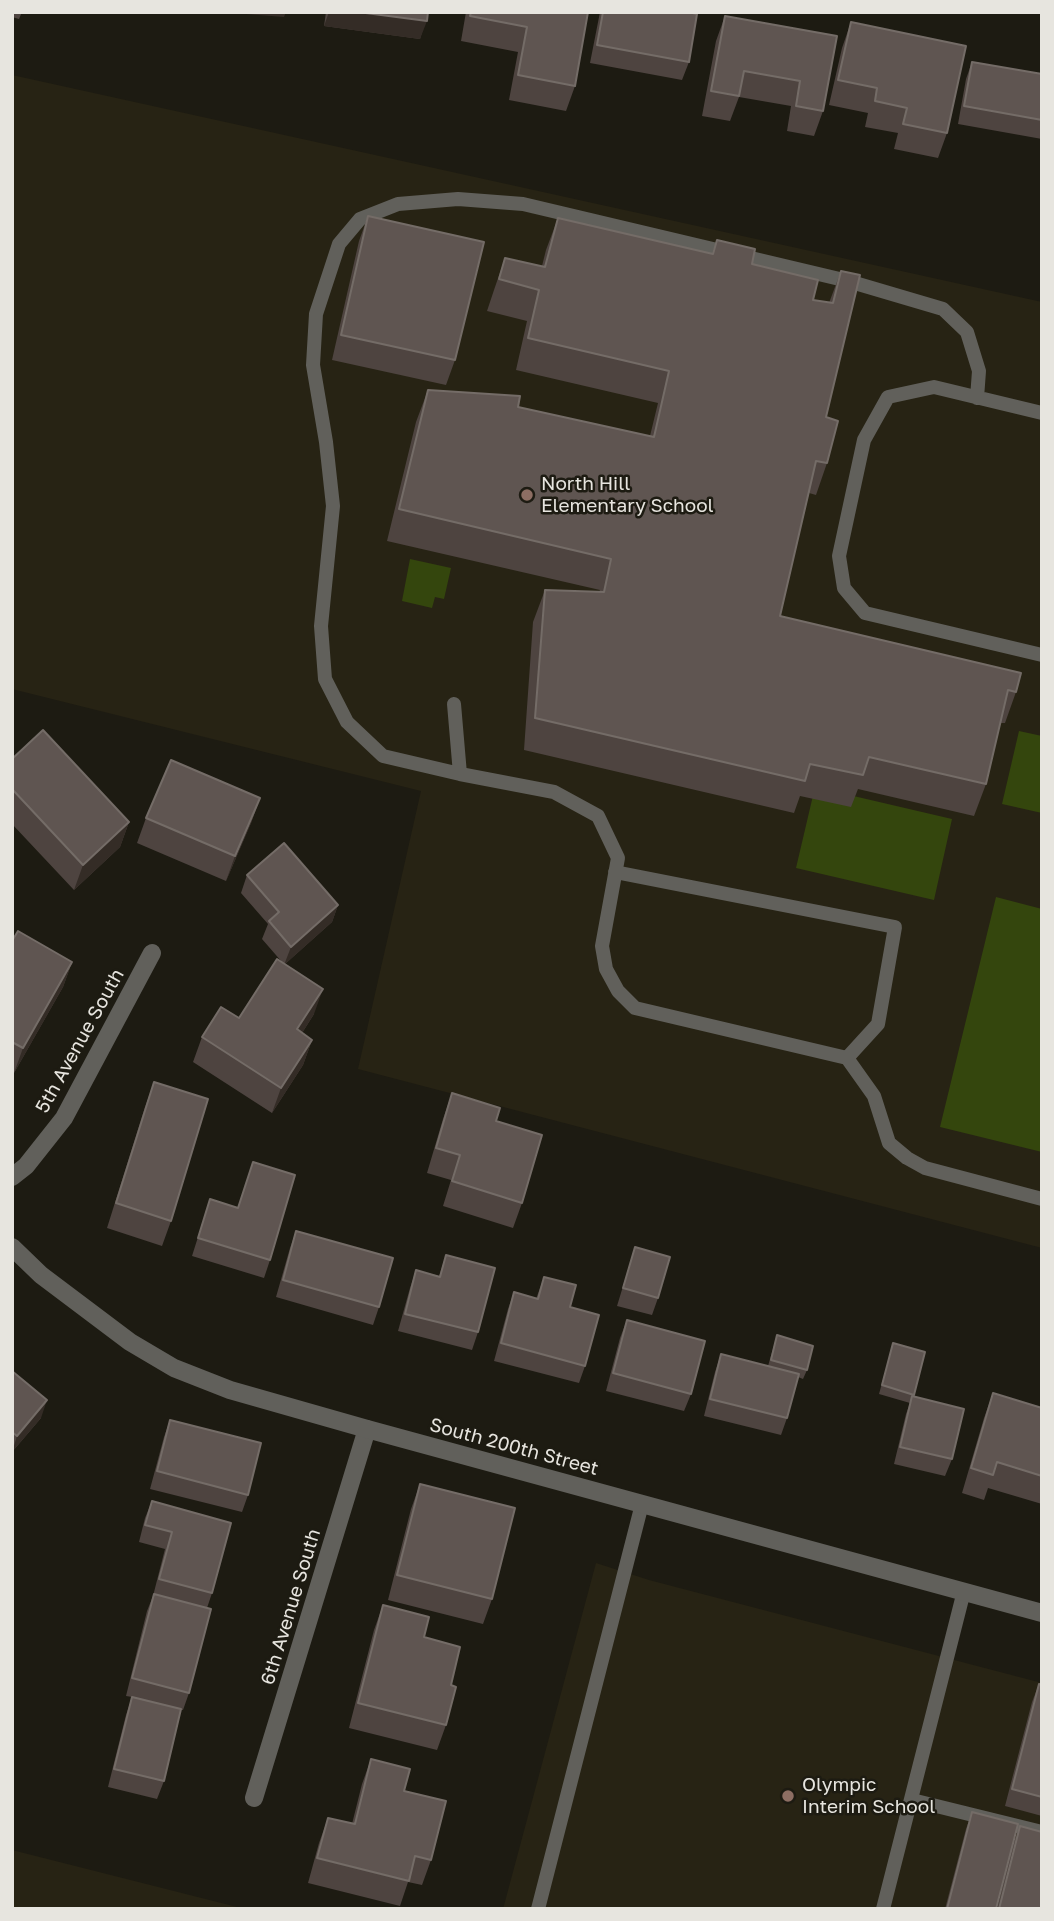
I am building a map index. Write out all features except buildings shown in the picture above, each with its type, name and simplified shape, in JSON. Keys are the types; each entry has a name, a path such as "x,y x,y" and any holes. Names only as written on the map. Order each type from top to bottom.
{"street":[{"name":"5th Avenue South","path":"12,1177 26,1166 64,1118 152,953"},
{"name":"South 200th Street","path":"12,1247 41,1275 130,1342 174,1368 230,1390 1042,1613"},
{"name":"6th Avenue South","path":"254,1798 368,1429"}],"lane":[{"path":"978,398 979,371 967,332 943,309 848,281 523,204 458,199 398,204 360,219 339,244 316,314 313,365 333,506 321,626 325,679 348,722 383,756 554,792 598,816 618,858 602,946 606,969 618,991 635,1008 847,1058 874,1096 889,1143 907,1157 925,1168 1042,1199"},
{"path":"1042,414 934,387 888,397 864,440 839,556 844,588 865,612 1042,654"},
{"path":"454,704 460,774"},
{"path":"615,872 895,927 878,1024 847,1058"},
{"path":"538,1909 642,1504"},
{"path":"883,1909 964,1591"},
{"path":"912,1800 1042,1832"}],"shaded area":[{"name":"North Hill Elementary School","path":"12,75 1042,302 1042,1248 358,1069 421,791 12,689"},
{"name":"Olympic Interim School","path":"596,1563 649,1580 1042,1683 1042,1909 503,1909"},
{"path":"12,1850 245,1909 12,1909"}],"green space":[{"path":"410,559 451,568 444,599 435,597 432,608 402,601"},
{"path":"1019,731 1042,736 1042,813 1002,804"},
{"path":"815,787 952,819 934,900 796,868"},
{"path":"996,897 1042,909 1042,1152 940,1127"}],"place":[{"name":"North Hill Elementary School","path":"527,495"},
{"name":"Olympic Interim School","path":"788,1796"}]}
